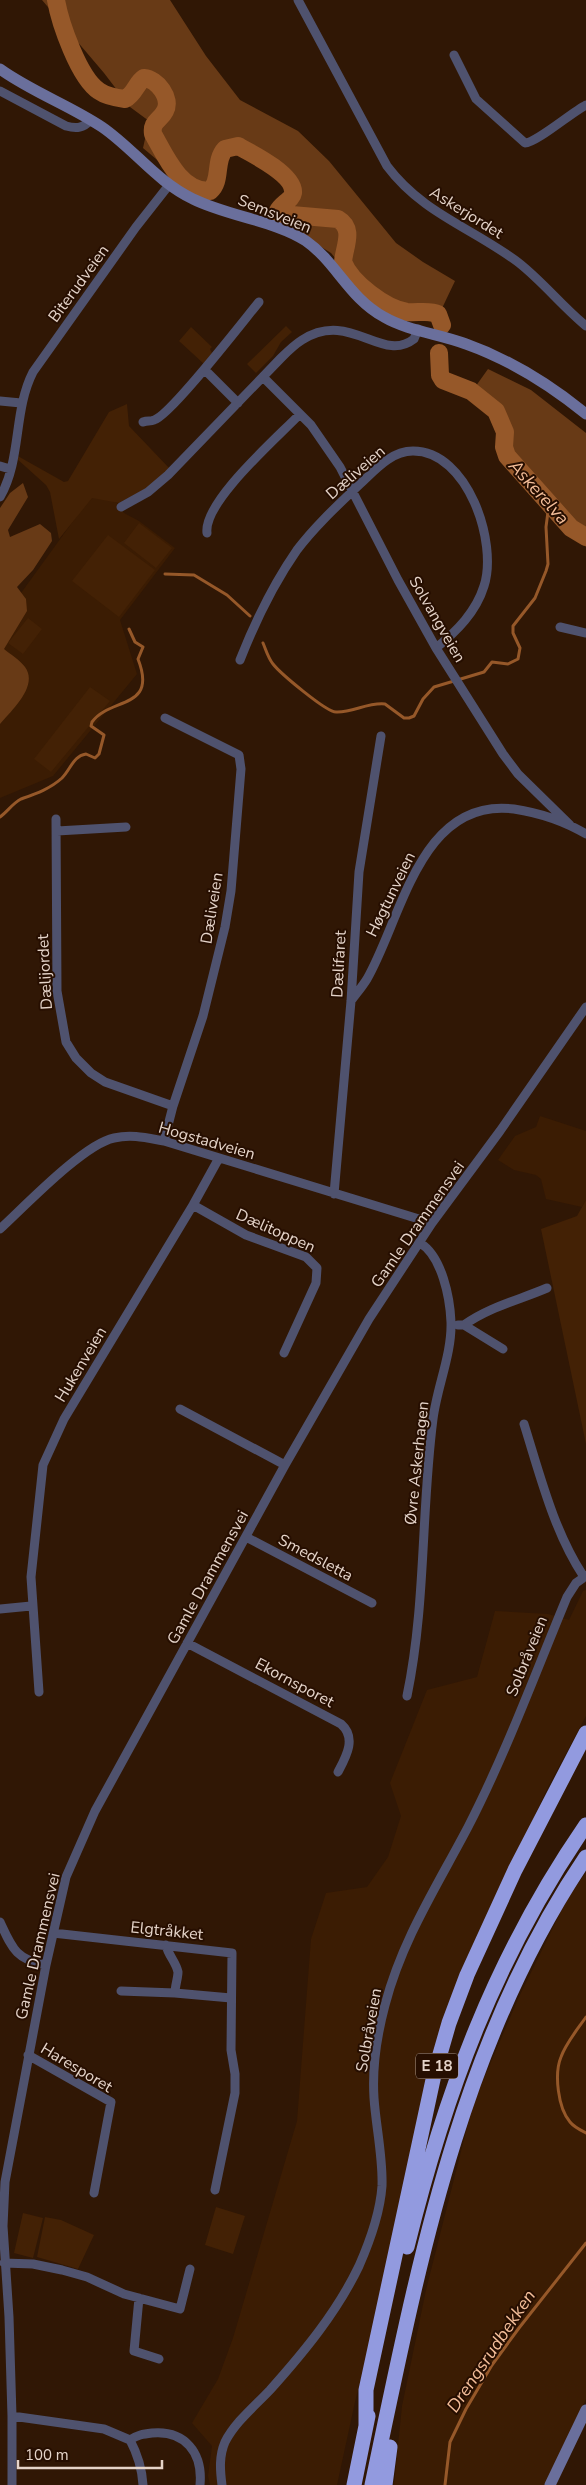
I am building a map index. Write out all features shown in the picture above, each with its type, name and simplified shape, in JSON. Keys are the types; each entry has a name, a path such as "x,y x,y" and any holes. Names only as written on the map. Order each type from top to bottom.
{"highway":[{"name":"E 18","path":"366,2425 366,2390 434,2075 449,2023 467,1974 515,1870 586,1733"},
{"name":"E 18","path":"354,2485 366,2425 420,2195 441,2122 483,2009 512,1946 546,1886 586,1825"},
{"name":"E 18","path":"372,2485 414,2290 436,2201 472,2085 498,2018 528,1955 556,1903 586,1856"},
{"name":"E 18","path":"385,2485 394,2422 392,2390"}],"main road":[{"name":"Semsveien","path":"0,69 22,84 91,120 119,140 169,185 208,205 298,237 315,248 345,284 371,310 386,319 466,344 505,360 546,384 586,414"},
{"path":"550,2485 586,2410"},
{"path":"557,2485 586,2425"}],"street":[{"name":"Askerjordet","path":"298,0 387,166 399,182 439,215 494,245 519,263 586,326"},
{"path":"454,55 476,99 526,143 532,143 586,105"},
{"path":"0,91 66,126 75,128 84,126 91,120"},
{"name":"Biterudveien","path":"0,497 10,469 21,403 28,382 37,365 136,227 169,185"},
{"path":"143,422 156,420 205,370 259,302"},
{"path":"121,507 148,492 168,475 301,340 322,331 331,330 353,332 392,348 410,343 414,339 418,328"},
{"path":"205,370 238,403"},
{"name":"Solvangveien","path":"263,377 300,414 327,446 353,491 398,580 436,648 518,774 570,825"},
{"path":"0,401 21,403"},
{"path":"207,533 208,519 217,502 300,414"},
{"name":"Dæliveien","path":"240,660 265,606 298,549 353,491 390,458 397,454 415,451 443,461 460,477 470,494 487,538 488,572 477,604 467,619 436,648"},
{"path":"0,466 10,469"},
{"path":"560,627 586,633"},
{"name":"Dæliveien","path":"164,1141 173,1106 203,1016 225,927 231,891 241,769 239,755 165,718"},
{"name":"Dælifaret","path":"334,1194 351,1001 359,872 381,736"},
{"name":"Høgtunveien","path":"351,1001 367,979 417,866 433,844 461,819 487,809 507,808 530,811 570,825 586,834"},
{"name":"Dælijordet","path":"56,819 56,991 66,1042 76,1058 90,1073 105,1082 173,1106"},
{"path":"57,831 126,827"},
{"name":"Gamle Drammensvei","path":"12,2485 12,2416 3,2292 2,2226 6,2182 28,2055 66,1877 83,1835 187,1643 285,1465 369,1319 432,1223 496,1138 586,1007"},
{"name":"Hogstadveien","path":"0,1230 86,1151 100,1142 124,1136 138,1136 164,1141 432,1223"},
{"name":"Hukenveien","path":"39,1692 31,1606 31,1577 37,1506 43,1465 50,1446 64,1419 193,1205 219,1158"},
{"name":"Dælitoppen","path":"193,1205 246,1234 306,1257 316,1265 318,1272 316,1283 284,1353"},
{"name":"Øvre Askerhagen","path":"407,1696 419,1608 433,1419 451,1324 448,1300 439,1270 432,1253 420,1243"},
{"path":"464,1325 494,1307 513,1302 547,1288"},
{"path":"451,1324 464,1325 504,1349"},
{"path":"180,1410 285,1465"},
{"path":"524,1424 552,1508 572,1557 585,1576"},
{"name":"Smedsletta","path":"246,1537 372,1603"},
{"name":"Solbråveien","path":"222,2485 220,2457 225,2442 238,2423 271,2389 331,2316 348,2288 368,2246 380,2205 382,2185 374,2097 375,2059 384,2008 392,1979 403,1948 422,1908 468,1827 504,1750 567,1597 576,1583 585,1576"},
{"path":"0,1609 31,1606"},
{"name":"Ekornsporet","path":"187,1643 341,1724 347,1733 349,1746 338,1772"},
{"path":"0,1922 13,1950 23,1959 46,1965"},
{"name":"Elgtråkket","path":"53,1933 232,1953 231,2050 235,2074 235,2093 215,2190"},
{"path":"166,1945 168,1955 173,1959 178,1971 175,1993"},
{"path":"122,1991 231,1998"},
{"name":"Haresporet","path":"28,2055 111,2102 94,2193"},
{"path":"4,2263 33,2264 62,2270 87,2277 124,2294 180,2309 190,2269"},
{"path":"139,2298 134,2351 158,2359"},
{"path":"12,2416 104,2429 130,2440 137,2453 143,2485"},
{"path":"130,2440 138,2435 159,2433 176,2435 188,2442 200,2462 200,2485"}],"shaded area":[{"path":"42,0 170,0 206,56 240,100 298,131 329,161 396,243 455,281 435,323 389,310 361,289 331,253 278,220 281,206 293,193 285,177 254,154 238,146 225,149 220,159 216,182 210,191 175,175 143,148 149,121 130,107 104,73"},
{"path":"286,326 292,332 281,342 273,356 256,373 247,364"},
{"path":"191,327 212,347 210,349 212,353 204,364 179,341"},
{"path":"488,369 531,390 586,433 586,547 497,453 503,416 473,390"},
{"path":"127,404 129,426 170,469 154,484 119,503 92,498 59,539 50,492 46,485 16,458 16,455 64,482 68,481 109,412"},
{"path":"23,483 28,497 8,530 10,537 40,524 51,533 52,541 33,570 17,587 26,599 27,611 4,649 25,667 29,682 22,698 0,724 0,508 10,493"},
{"path":"95,491 117,503 124,513 139,521 175,548 120,620 137,674 53,776 0,798 0,642 21,593"},
{"path":"139,523 172,548 156,568 124,543"},
{"path":"108,535 155,570 119,617 72,581"},
{"path":"28,618 42,629 23,654 8,643"},
{"path":"90,687 110,701 51,772 34,759"},
{"path":"540,1116 586,1131 586,1200 582,1207 546,1199 541,1179 536,1175 514,1170 498,1160 515,1136 536,1127"},
{"path":"586,1200 586,1444 541,1229 577,1216"},
{"path":"586,1590 586,1716 549,1785 460,1975 355,2402 337,2485 210,2485 208,2476 212,2446 192,2423 218,2379 233,2338 297,2121 311,1939 326,1893 367,1887 388,1857 401,1816 390,1783 427,1690 477,1677 495,1611 548,1614 569,1620 583,1591"},
{"path":"586,1873 586,2399 545,2485 394,2485 402,2406 426,2290 473,2104 518,1999 570,1893"},
{"path":"216,2207 245,2216 233,2254 205,2245"},
{"path":"23,2213 43,2218 33,2258 14,2253"},
{"path":"45,2217 61,2220 94,2235 78,2269 37,2257"}],"waterway":[{"name":"Askerelva","path":"56,0 66,35 78,63 84,75 99,91 125,99 144,78 154,82 162,90 167,106 153,126 153,134 168,162 182,179 199,190 210,191 216,182 220,159 225,149 238,146 271,165 292,186 293,193 289,200 279,209 280,214 338,219 343,223 347,233 343,262 353,278 370,294 399,310 438,314 442,325"},
{"name":"Askerelva","path":"439,353 440,375 443,380 471,391 496,411 505,432 504,447 507,456 571,528 586,537"},
{"path":"263,643 277,669 303,691 331,710 342,712 385,704 404,718 414,716 423,699 434,687 484,672 492,662 508,664 518,659 520,648 513,633 513,626 535,598 546,571 548,564 546,527 549,504"},
{"path":"165,574 194,575 227,595 250,616"},
{"path":"0,817 21,799 42,791 57,782 78,757 86,754 95,758 99,754 104,735 91,726 92,722 100,714 137,695 142,687 143,675 138,659 143,647 135,642 129,629"},
{"name":"Drengsrudbekken","path":"586,2017 563,2052 558,2072 558,2091 566,2116 573,2125 586,2133"},
{"name":"Drengsrudbekken","path":"445,2485 450,2442 466,2409 492,2365 586,2243"}]}
